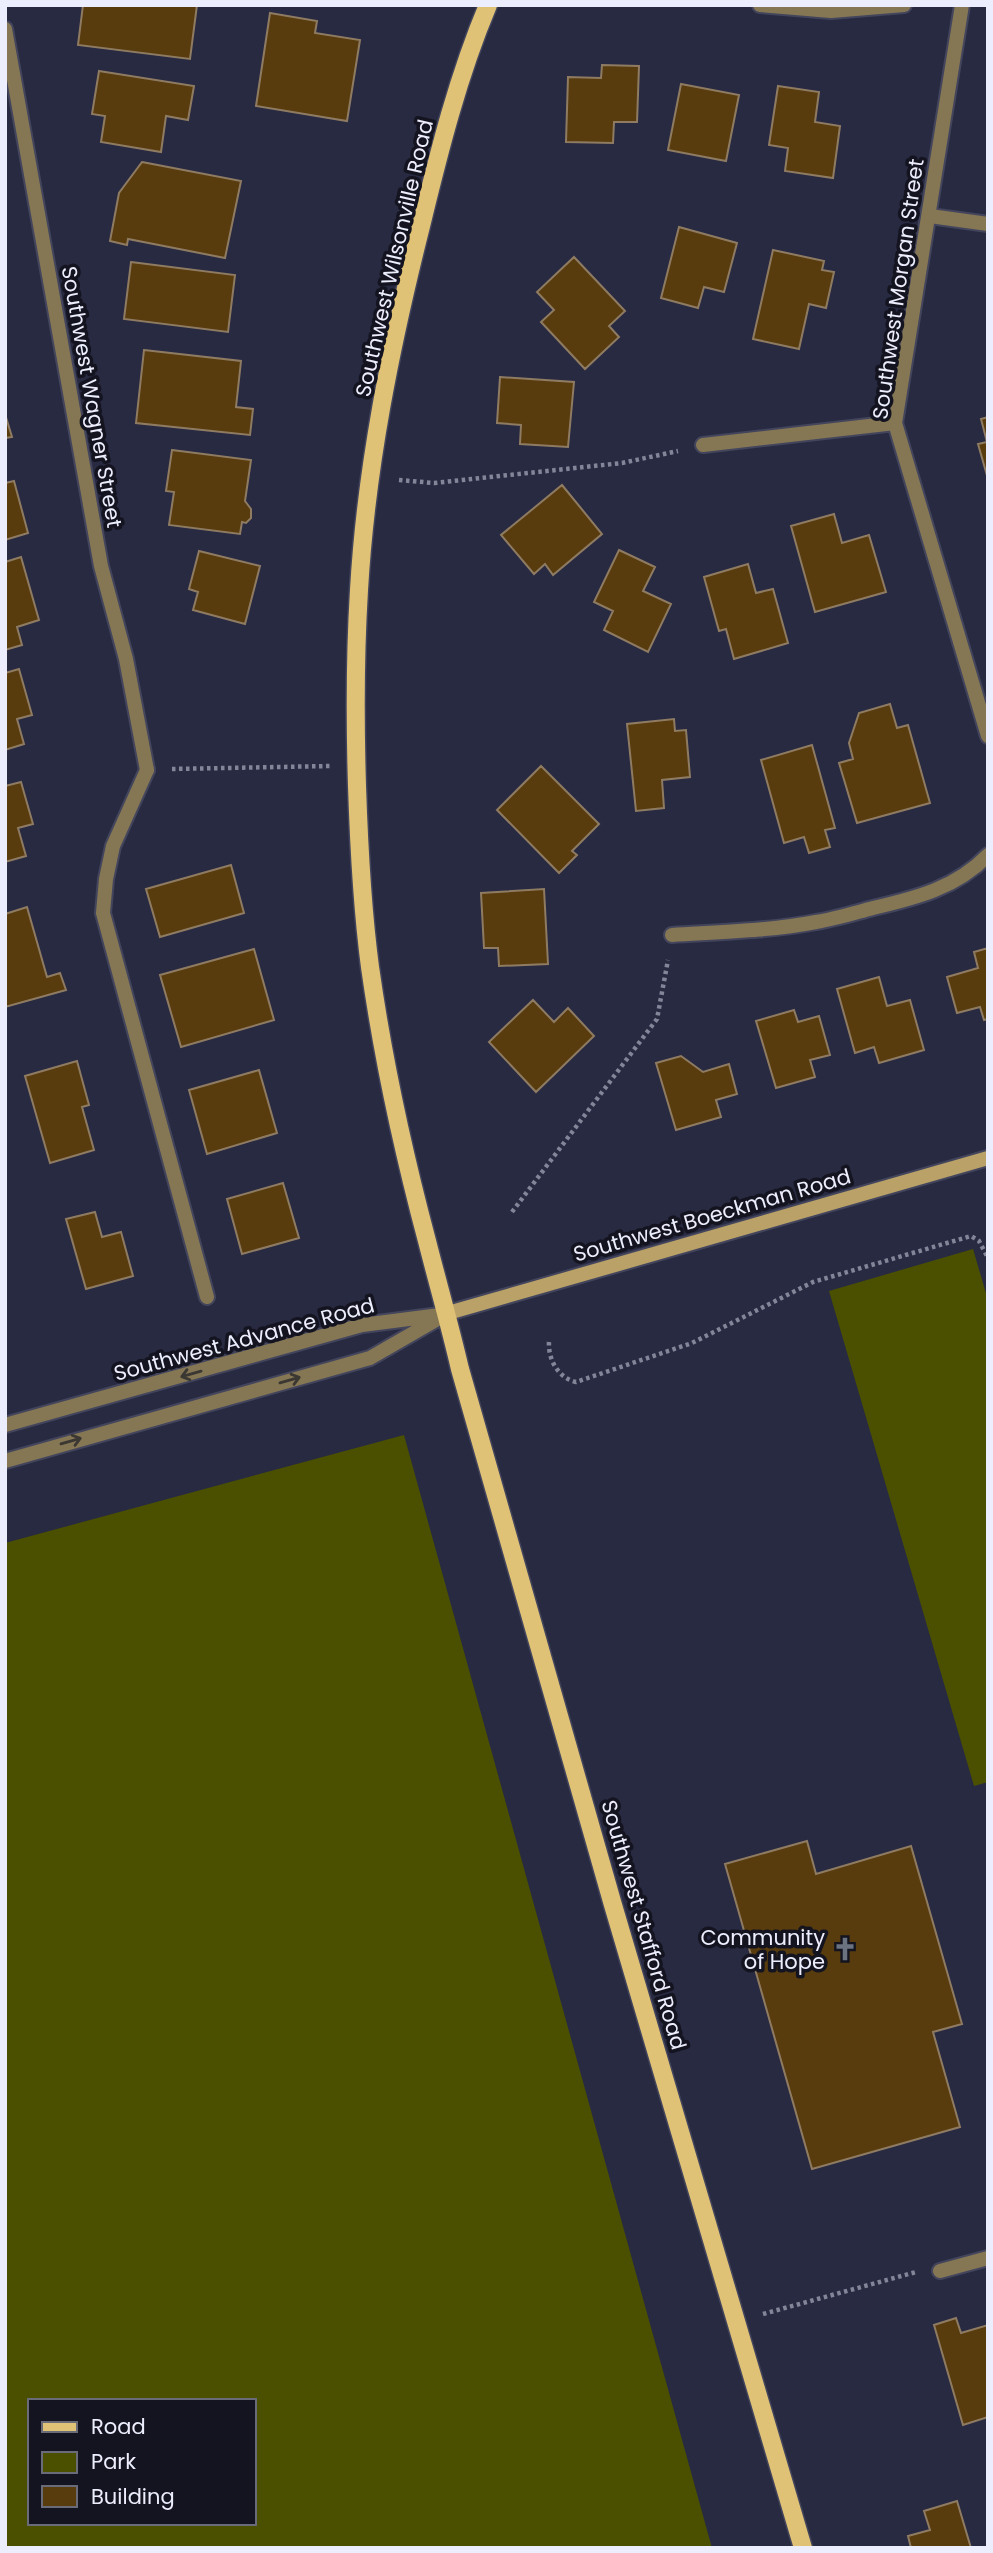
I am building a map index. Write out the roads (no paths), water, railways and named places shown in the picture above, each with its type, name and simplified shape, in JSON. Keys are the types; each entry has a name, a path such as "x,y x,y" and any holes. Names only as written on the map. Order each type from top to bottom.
{"main road":[{"name":"Southwest Wilsonville Road","path":"448,1314 391,1089 371,971 358,841 355,690 359,591 371,478 398,321 454,104 488,5"},
{"name":"Southwest Boeckman Road","path":"448,1314 988,1158"},
{"name":"Southwest Stafford Road","path":"448,1314 460,1369 606,1878 803,2548"}],"street":[{"path":"760,5 831,11 904,5"},
{"name":"Southwest Morgan Street","path":"962,5 895,423 988,736"},
{"name":"Southwest Wagner Street","path":"5,29 101,566 126,659 147,770 114,846 106,878 103,913 207,1297"},
{"path":"930,216 988,224"},
{"path":"703,445 895,423"},
{"path":"672,935 759,930 817,922 915,898 946,887 976,867 988,855"},
{"path":"5,1461 370,1358 448,1314"},
{"name":"Southwest Advance Road","path":"5,1426 362,1325 448,1314"},
{"path":"940,2271 988,2258"}],"place":[{"name":"Community of Hope","path":"845,1949"}]}
